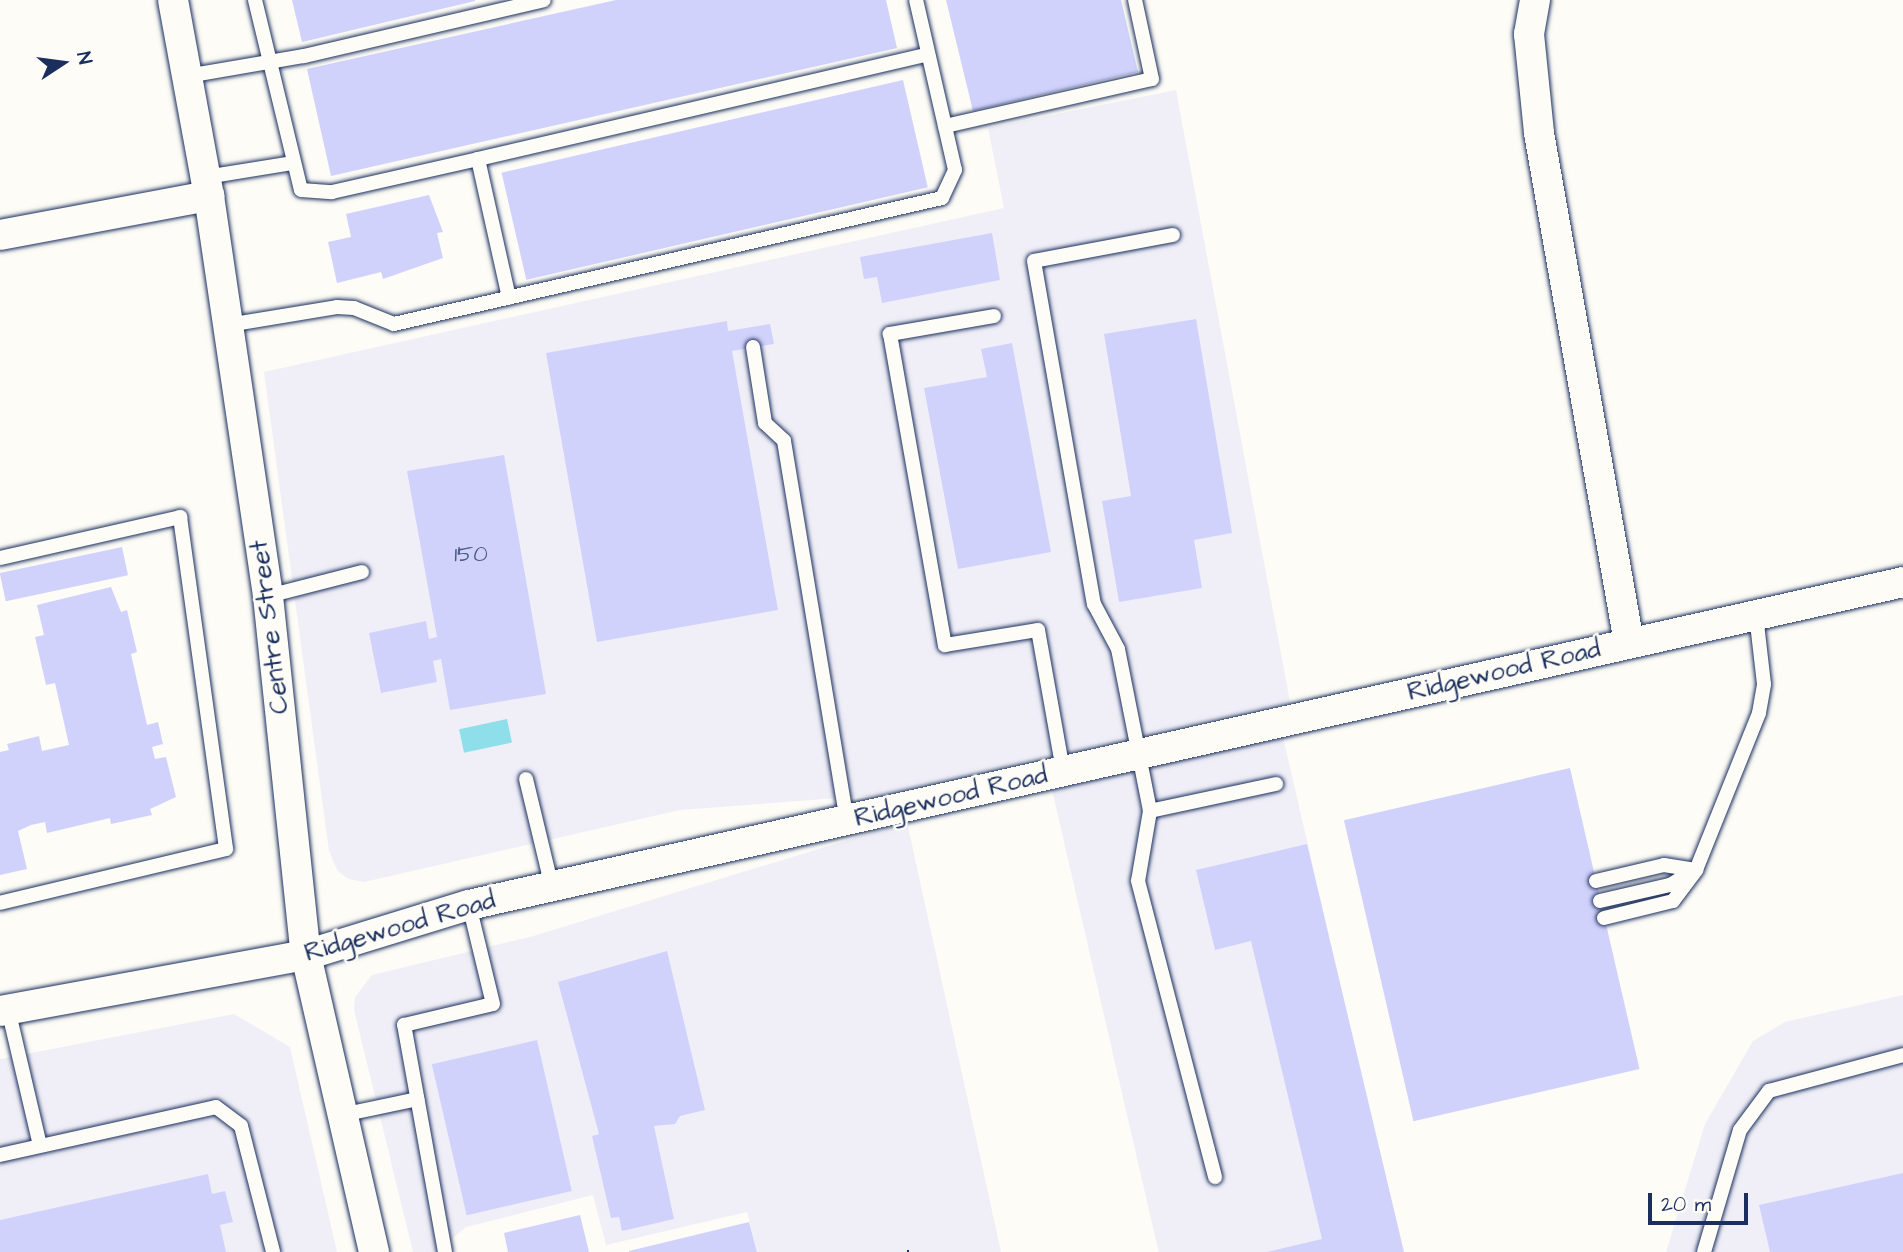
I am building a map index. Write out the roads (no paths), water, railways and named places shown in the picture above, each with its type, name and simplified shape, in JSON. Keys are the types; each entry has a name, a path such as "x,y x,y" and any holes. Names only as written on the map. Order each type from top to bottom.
{"street":[{"name":"Centre Street","path":"173,0 207,186 268,596 306,955 374,1252"},
{"path":"1535,0 1530,34 1539,133 1629,643"},
{"path":"0,235 207,186"},
{"name":"Ridgewood Road","path":"4,1010 306,955 469,905 1903,582"}],"lane":[{"path":"255,0 292,163 301,190 312,192 478,159 928,54"},
{"path":"187,76 269,61 544,0"},
{"path":"228,325 337,307 354,308 394,324 942,198 955,170 916,0"},
{"path":"945,126 1152,79 1135,0"},
{"path":"478,159 509,298"},
{"path":"207,186 292,163"},
{"path":"1173,235 1034,261 1094,604 1118,649 1150,811 1138,881 1215,1177"},
{"path":"994,316 890,334 945,645 1038,630 1063,771"},
{"path":"753,347 765,423 784,441 847,820"},
{"path":"0,558 180,517 226,849 0,903"},
{"path":"268,596 362,572"},
{"path":"1604,918 1673,901 1696,870 1759,713 1764,684 1756,615"},
{"path":"526,779 552,887"},
{"path":"1150,811 1276,784"},
{"path":"1596,881 1664,865 1696,870"},
{"path":"1600,901 1670,885 1696,870"},
{"path":"445,1252 404,1025 493,1004 469,905"},
{"path":"4,1010 40,1145"},
{"path":"1704,1252 1741,1130 1769,1091 1903,1055"},
{"path":"342,1115 417,1099"},
{"path":"0,1155 216,1107 241,1126 273,1252"}],"water":[{"path":"507,719 512,742 464,753 459,729"}]}
